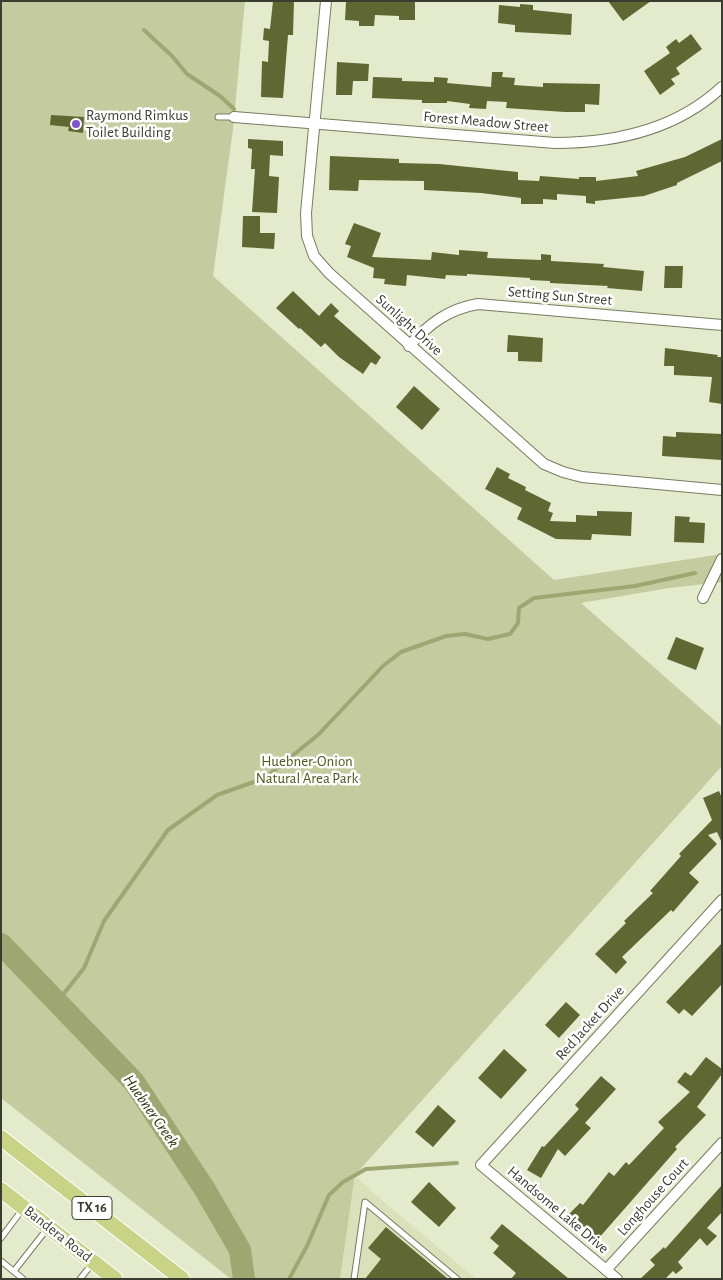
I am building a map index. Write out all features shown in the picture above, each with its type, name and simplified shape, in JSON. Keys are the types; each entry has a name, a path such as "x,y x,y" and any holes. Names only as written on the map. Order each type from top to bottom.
{"main road":[{"name":"TX 16","path":"1,1138 182,1279"},
{"name":"Bandera Road","path":"1,1190 115,1279"}],"street":[{"name":"Sunlight Drive","path":"326,1 306,213 307,236 314,256 329,273 408,346 534,456 562,472 582,477 722,490"},
{"name":"Forest Meadow Street","path":"234,116 555,144 598,142 630,136 675,119 696,107 722,87"},
{"name":"Setting Sun Street","path":"408,346 425,328 445,313 461,307 478,304 722,325"},
{"path":"704,598 722,559"},
{"name":"Red Jacket Drive","path":"481,1165 722,900"},
{"name":"Longhouse Court","path":"606,1270 722,1143"},
{"name":"Handsome Lake Drive","path":"481,1165 617,1279"}],"lane":[{"path":"218,117 234,116"},
{"path":"354,1279 365,1202 457,1279"},
{"path":"1,1238 24,1208"},
{"path":"14,1271 48,1227"},
{"path":"1,1261 24,1279"},
{"path":"80,1279 93,1262"}],"shaded area":[{"path":"355,1175 378,1197 476,1279 340,1279"}],"green space":[{"name":"Huebner-Onion Natural Area Park","path":"1,1 245,1 233,129 213,276 554,580 722,554 722,582 669,588 581,603 722,727 722,766 355,1175 340,1279 231,1279 1,1098"}],"building":[{"path":"273,1 294,1 293,35 288,35 283,98 261,97 262,61 268,62 269,41 263,40 264,28 270,29"},
{"path":"415,1 415,20 399,20 399,16 375,15 374,26 359,26 359,21 345,20 346,2"},
{"path":"608,1 651,1 623,21"},
{"path":"520,4 533,5 533,10 572,14 571,35 515,32 515,25 498,23 499,5 520,7"},
{"path":"691,34 702,49 676,68 680,74 671,79 675,84 660,95 644,71 670,53 666,47 676,39 679,43"},
{"path":"337,62 369,64 368,81 353,81 352,95 336,95"},
{"path":"492,72 503,72 502,77 515,78 514,85 543,87 543,83 600,84 599,105 585,104 585,112 565,112 506,108 507,102 487,101 486,109 469,108 470,104 447,101 447,103 422,103 422,100 372,98 373,77 402,78 402,81 434,82 434,77 448,78 447,83 491,87"},
{"path":"51,115 84,117 83,133 68,131 69,127 50,125"},
{"path":"248,139 283,141 283,156 270,155 269,176 279,177 277,213 252,212 255,169 251,169 252,149 248,148"},
{"path":"722,139 722,161 677,183 677,185 644,196 595,201 595,204 586,203 586,196 557,194 557,200 543,199 543,204 521,204 521,198 481,193 424,190 424,181 359,180 358,191 329,190 330,156 399,159 399,163 439,164 518,172 518,180 539,181 540,176 579,179 579,177 596,177 596,181 638,176 636,171 685,157"},
{"path":"243,216 260,216 260,233 275,233 274,249 242,247"},
{"path":"354,223 381,233 372,257 431,260 432,252 459,255 459,250 488,252 487,258 541,260 541,254 551,255 551,261 604,264 603,267 644,271 642,291 607,288 608,286 550,283 550,281 530,280 530,278 467,274 467,276 446,275 445,279 407,275 406,286 384,284 385,279 373,278 374,268 347,257 351,246 345,244"},
{"path":"665,266 683,266 682,288 664,288"},
{"path":"293,291 319,316 331,303 339,311 334,316 381,357 376,365 371,362 363,374 339,357 325,343 321,347 299,329 276,308"},
{"path":"508,335 543,338 542,362 518,361 518,352 507,352"},
{"path":"665,348 722,357 722,404 709,402 712,377 674,375 674,366 664,366"},
{"path":"414,386 440,409 422,430 396,407"},
{"path":"676,432 722,434 722,460 662,456 663,436 676,437"},
{"path":"497,467 510,474 508,478 526,487 525,490 551,503 548,511 553,513 550,521 576,522 576,515 597,516 597,511 632,512 631,536 592,534 591,540 556,539 517,519 522,508 485,489"},
{"path":"675,516 690,517 689,522 705,523 704,543 674,542"},
{"path":"676,637 704,648 696,670 667,659"},
{"path":"719,791 722,798 722,843 717,832 708,835 717,844 689,873 699,882 673,912 671,910 622,957 627,962 616,974 595,954 626,923 624,921 653,893 650,891 681,856 679,854 712,820 703,798"},
{"path":"722,943 722,984 692,1016 684,1009 679,1014 666,1002"},
{"path":"566,1002 580,1015 559,1038 545,1025"},
{"path":"504,1049 527,1070 501,1099 478,1078"},
{"path":"706,1057 722,1069 722,1074 697,1107 706,1115 675,1147 677,1149 598,1239 569,1214 580,1203 583,1205 609,1172 614,1176 626,1162 629,1165 664,1128 658,1122 690,1092 677,1082 685,1072 691,1076"},
{"path":"601,1076 616,1089 585,1123 591,1128 565,1156 558,1149 541,1178 527,1170 542,1146 544,1147 579,1109 575,1105"},
{"path":"438,1105 456,1121 433,1147 415,1132"},
{"path":"429,1182 456,1208 439,1227 411,1202"},
{"path":"722,1185 722,1212 707,1228 717,1236 707,1246 700,1238 678,1262 683,1268 676,1274 673,1271 665,1279 640,1279 655,1265 650,1260 664,1247 665,1249"},
{"path":"502,1224 569,1279 511,1279 516,1273 493,1253 499,1246 490,1238"},
{"path":"386,1227 448,1279 365,1279 381,1259 368,1248"}],"waterway":[{"path":"144,30 172,56 187,74 220,96 234,109"},
{"path":"58,1001 84,968 104,921 168,830 217,795 265,778 319,734 383,666 401,652 446,636 465,634 488,639 510,634 518,623 519,608 534,598 635,586 695,573"},
{"name":"Huebner Creek","path":"1,944 134,1082 204,1188 240,1250 244,1279"},
{"path":"289,1279 307,1246 329,1195 343,1182 366,1169 457,1163"}],"place":[{"name":"Raymond Rimkus Toilet Building","path":"76,124"}]}
